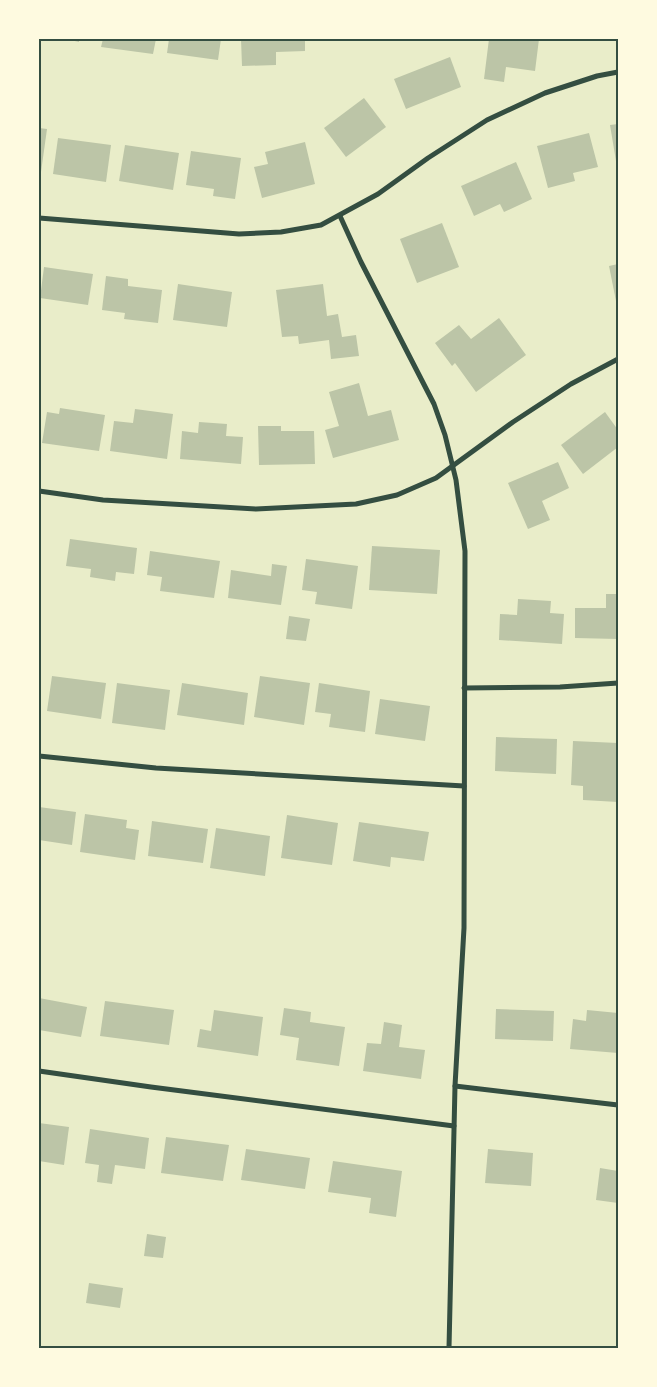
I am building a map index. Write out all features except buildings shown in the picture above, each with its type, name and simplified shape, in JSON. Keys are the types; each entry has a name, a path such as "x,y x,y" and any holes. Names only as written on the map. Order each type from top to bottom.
{"street":[{"path":"39,218 239,234 281,232 321,225 378,194 428,158 487,120 545,93 597,76 618,72"},
{"path":"340,216 361,262 434,404 445,435 456,480 465,551 464,928 455,1086 449,1348"},
{"path":"39,491 103,500 256,509 356,504 397,495 436,478 513,422 571,384 618,359"},
{"path":"464,688 560,687 618,683"},
{"path":"39,756 156,768 464,786"},
{"path":"39,1071 151,1088 454,1126"},
{"path":"455,1086 618,1105"}]}
